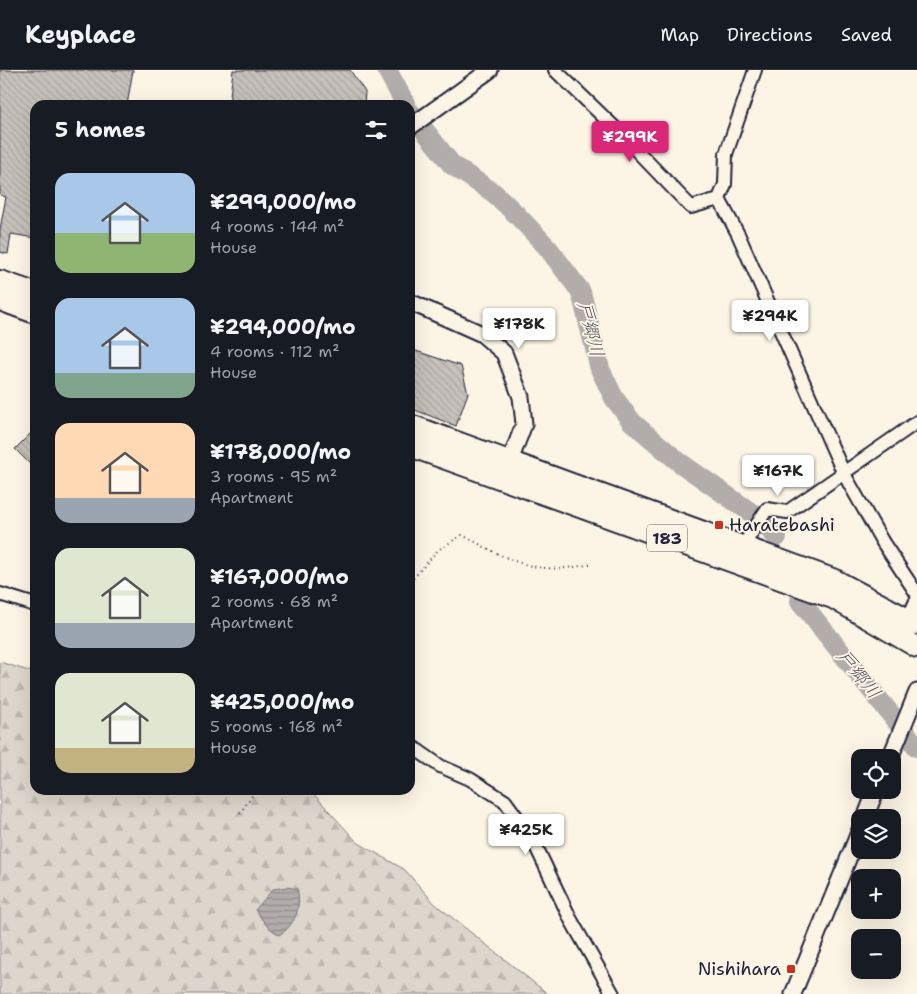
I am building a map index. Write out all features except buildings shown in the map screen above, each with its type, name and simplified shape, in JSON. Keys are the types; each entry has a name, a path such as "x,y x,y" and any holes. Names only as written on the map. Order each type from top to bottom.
{"highway":[{"path":"0,281 30,291"},
{"path":"0,300 30,310"},
{"name":"183","path":"415,427 835,580 913,621"},
{"name":"183","path":"415,448 833,598 917,647"}],"street":[{"path":"415,123 490,70"},
{"path":"555,70 614,127 691,207 719,199"},
{"path":"719,199 725,184 726,154 755,70"},
{"path":"719,199 738,234 844,474 882,541 917,594"},
{"path":"415,304 482,334 504,353 521,397 524,424 510,461"},
{"path":"743,546 767,510 787,512 917,422"},
{"path":"0,594 30,603"},
{"path":"913,621 917,599"},
{"path":"894,749 917,692"},
{"path":"415,748 440,766 470,779 505,801 532,838 571,920 613,994"},
{"path":"793,994 851,852"}],"path":[{"path":"415,576 438,550 462,535 497,555 520,564 550,570 590,564"},
{"path":"240,813 253,795"}],"green space":[{"path":"0,662 30,671 30,795 315,795 357,842 405,870 435,904 548,994 0,994"}],"shaded area":[{"path":"287,887 297,889 298,909 293,921 279,935 267,926 255,910 273,889"}],"waterway":[{"name":"戸郷川","path":"387,70 403,100"},
{"name":"戸郷川","path":"415,118 452,165 494,193 517,215 548,248 581,292 600,369 614,398 632,422 679,462 753,514 777,537"},
{"name":"戸郷川","path":"800,601 917,747"}],"place":[{"name":"Haratebashi","path":"719,525"},
{"name":"Nishihara","path":"791,969"}]}
